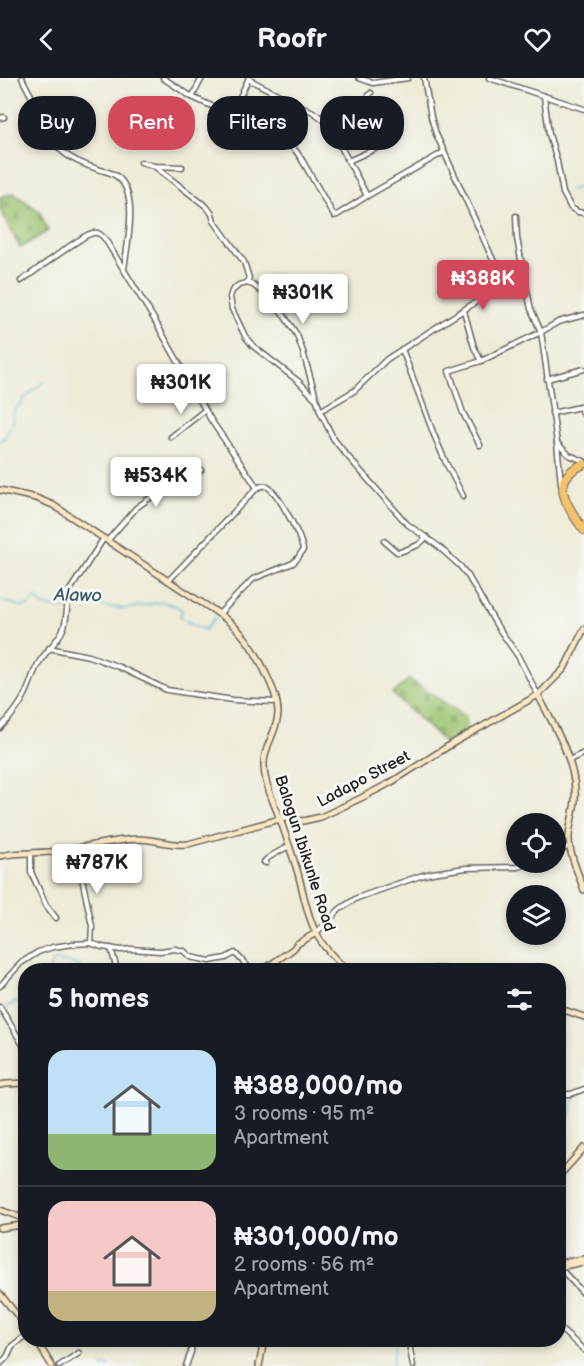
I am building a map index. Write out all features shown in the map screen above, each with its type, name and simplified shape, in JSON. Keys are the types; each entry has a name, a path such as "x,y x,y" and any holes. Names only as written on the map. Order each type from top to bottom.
{"highway":[{"path":"584,462 566,478 563,491 568,507 584,530"},
{"path":"584,468 570,480 568,492 584,524"}],"main road":[{"name":"Balogun Ibikunle Road","path":"0,490 45,501 106,539 220,613 242,634 256,653 274,691 278,713 265,756 267,782 312,925 320,940 340,963"},
{"name":"Ladapo Street","path":"0,856 13,853 51,852 134,839 180,845 280,819 303,820 321,817 390,783 455,742 538,695 564,669 584,629"},
{"path":"538,695 569,760 576,792 569,837 570,846 584,890"},
{"path":"273,963 297,944 316,933"},
{"path":"566,1011 584,1017"},
{"path":"0,1085 18,1084"},
{"path":"566,1168 584,1148"},
{"path":"0,1210 18,1219"},
{"path":"0,1228 18,1224"},
{"path":"566,1264 584,1261"},
{"path":"0,1294 18,1316"},
{"path":"40,1347 52,1366"},
{"path":"259,1366 263,1347"}],"street":[{"path":"22,78 59,148 86,165 114,174 123,183 130,204 124,269"},
{"path":"163,78 190,96"},
{"path":"193,96 202,78"},
{"path":"359,78 373,83 408,78"},
{"path":"424,78 433,125 504,284"},
{"path":"489,78 584,109"},
{"path":"240,96 248,79 320,117"},
{"path":"369,96 372,93"},
{"path":"544,96 549,134 563,193 571,208 584,213"},
{"path":"295,150 334,216 444,152"},
{"path":"342,150 367,196"},
{"path":"348,161 373,150"},
{"path":"141,162 154,166 182,167"},
{"path":"154,166 207,207 214,221 244,262 249,278 247,283"},
{"path":"516,216 517,238 525,282 531,309 541,332 563,491"},
{"path":"21,281 91,233 100,233 154,319 205,410 257,488"},
{"path":"320,411 354,391 387,359 504,284 525,282"},
{"path":"315,398 298,381 253,346 245,336 232,309 230,297 232,291 239,285 247,283 253,285 274,303 293,329 303,352 315,398 333,438 407,524 427,537 468,576 497,626 518,656 538,695"},
{"path":"464,310 474,346 481,361"},
{"path":"480,445 463,413 449,372 481,361 558,322 584,315"},
{"path":"402,349 434,435 463,496"},
{"path":"547,379 584,369"},
{"path":"552,412 580,407 584,415"},
{"path":"171,437 205,410"},
{"path":"557,442 569,455 584,462"},
{"path":"0,728 18,708 26,694 34,670 61,633 70,590 106,539 136,508 161,490 201,470"},
{"path":"169,580 257,488 266,486 277,495 298,535 303,550 293,563 253,579 220,613"},
{"path":"384,541 400,552 418,545 427,537"},
{"path":"49,648 89,656 119,667 166,690 232,700 277,702"},
{"path":"569,760 584,753"},
{"path":"266,863 264,862 267,857 276,855 289,846"},
{"path":"566,848 570,846"},
{"path":"78,848 91,920 91,943"},
{"path":"31,853 31,872 45,905 56,918"},
{"path":"316,933 340,909 357,898 420,876 466,868 506,867"},
{"path":"21,963 38,952 53,947 91,943 121,950 175,949 184,951 190,957 210,962 235,953 244,963"},
{"path":"111,948 115,963"},
{"path":"0,986 18,966"},
{"path":"1,1009 17,1035"},
{"path":"566,1094 584,1089"},
{"path":"566,1275 584,1294"},
{"path":"566,1334 584,1350"},
{"path":"0,1364 18,1341"},
{"path":"186,1366 191,1347"},
{"path":"410,1347 413,1366"},
{"path":"59,1366 79,1353"}],"green space":[{"path":"14,193 39,211 48,231 20,248 0,209 0,197"},
{"path":"409,679 466,717 467,732 445,743 393,694"}],"waterway":[{"path":"570,190 584,186"},
{"path":"0,440 5,438 14,411 24,401 23,399 45,381"},
{"name":"Alawo","path":"0,600 23,607 28,606 36,598 43,606 65,609 84,604 125,609 162,602 176,606 182,610 180,617 205,630 215,617"},
{"path":"52,963 54,961 71,963"},
{"path":"0,1011 18,1001"},
{"path":"566,1118 571,1115 573,1095"},
{"path":"392,1366 395,1347"},
{"path":"103,1366 110,1366"}]}
